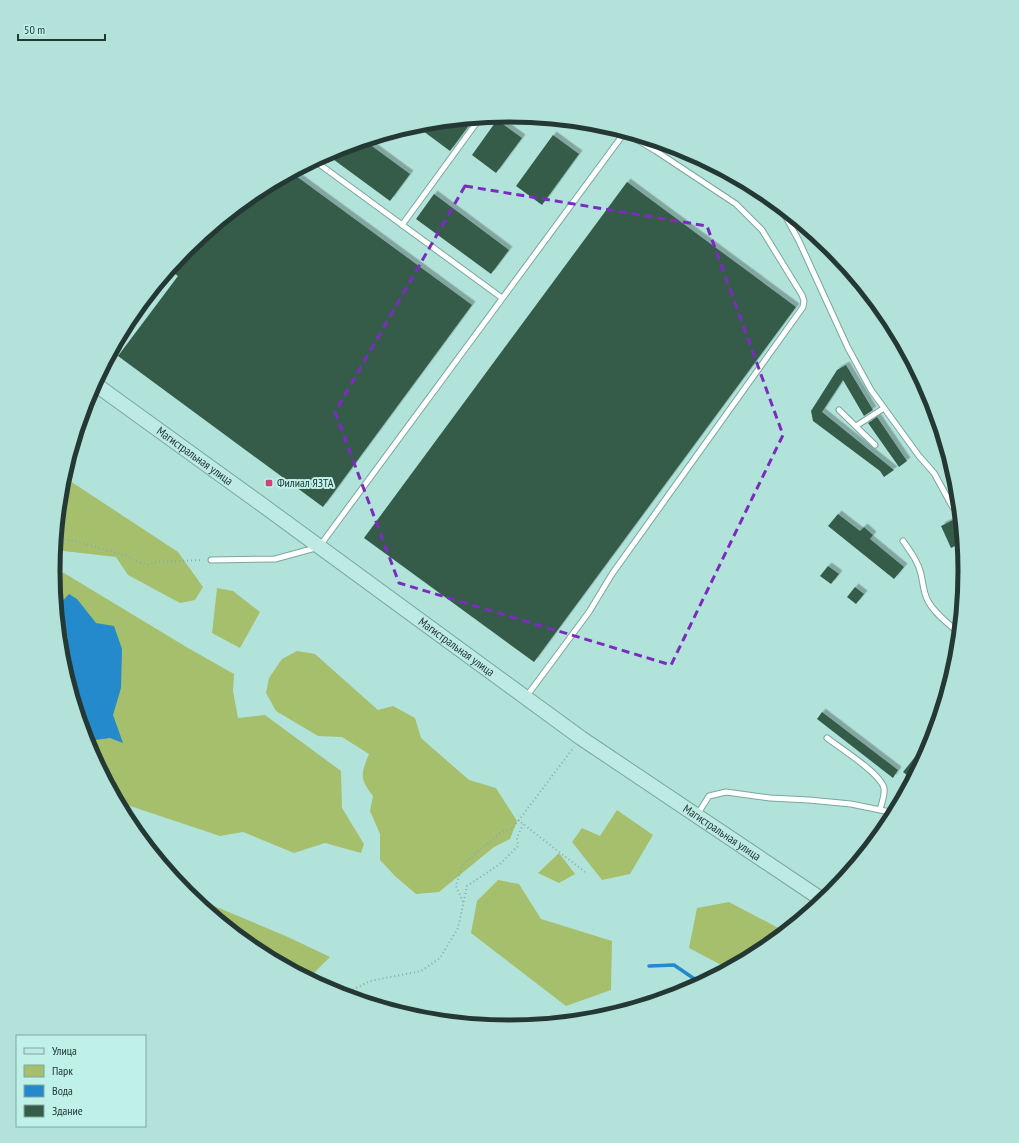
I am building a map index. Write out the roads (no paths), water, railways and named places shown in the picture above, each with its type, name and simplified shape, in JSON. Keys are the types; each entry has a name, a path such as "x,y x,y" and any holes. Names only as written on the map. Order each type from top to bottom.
{"main road":[{"name":"Магистральная улица","path":"99,387 581,738 818,898"}],"lane":[{"path":"402,225 476,123"},
{"path":"210,560 275,559 319,547 620,136"},
{"path":"525,698 589,612 612,574 803,307 804,301 802,295 762,230 750,216 736,204 639,141"},
{"path":"319,164 502,298"},
{"path":"786,218 809,261 848,348 870,390 919,456 934,473 954,509"},
{"path":"856,426 884,408"},
{"path":"839,410 875,445"},
{"path":"903,541 915,558 921,572 924,590 928,601 939,615 955,630"},
{"path":"827,738 874,773 881,782 884,789 880,810"},
{"path":"696,817 709,796 726,792 770,798 851,804 889,812"}],"water":[{"path":"69,594 77,599 96,623 114,626 122,649 121,688 113,715 123,743 110,738 95,740 88,726 75,688 66,640 68,639 63,620 61,603"}],"waterway":[{"path":"649,966 674,965 697,980"}],"place":[{"name":"Филиал ЯЗТА","path":"269,483"}]}
